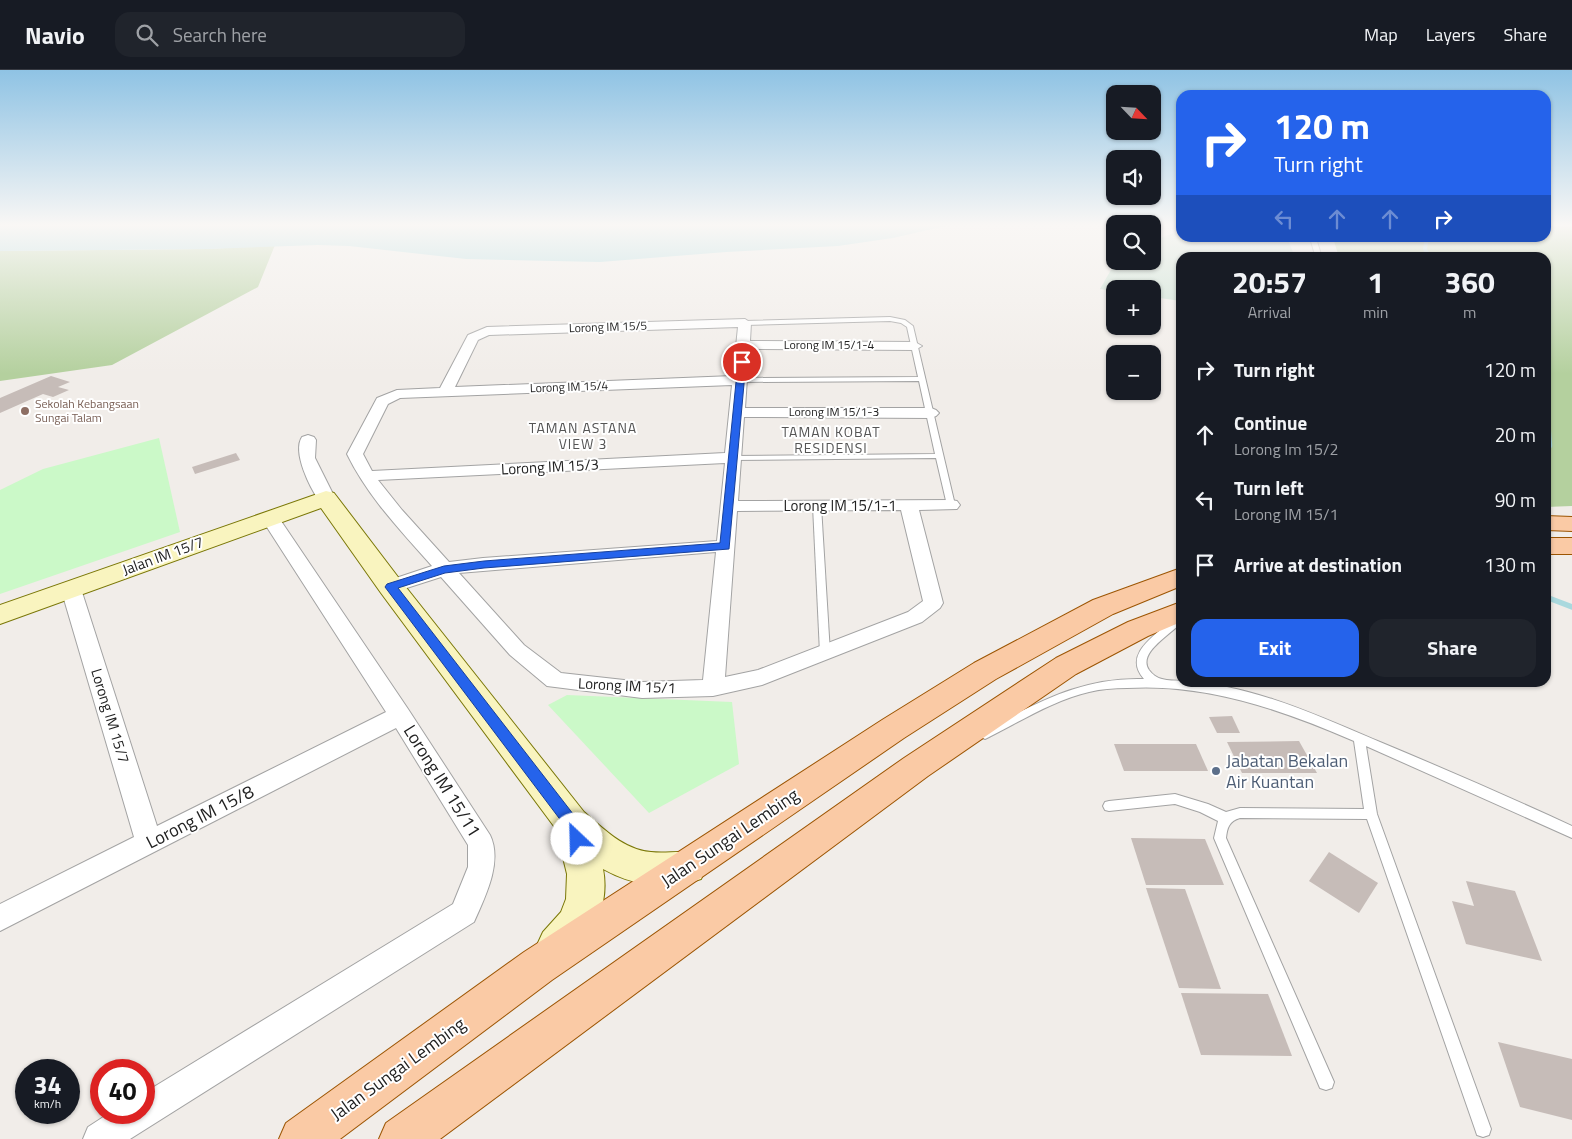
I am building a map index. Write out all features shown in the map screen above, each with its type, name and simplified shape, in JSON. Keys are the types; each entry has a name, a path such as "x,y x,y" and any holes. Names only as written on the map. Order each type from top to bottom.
{"main road":[{"path":"1551,542 1565,529"},
{"name":"Jalan Sungai Lembing","path":"302,1139 538,966 893,729 985,671 1103,607 1176,578"},
{"path":"402,1139 916,767 1066,666 1138,629 1176,613"}],"street":[{"name":"Lorong IM 15/5","path":"445,392 472,338 482,332 492,330 745,323"},
{"path":"713,688 745,323"},
{"name":"Lorong IM 15/1-4","path":"744,345 915,346"},
{"name":"Lorong IM 15/4","path":"397,394 740,380"},
{"name":"Lorong IM 15/1","path":"397,394 382,402 354,454 366,476 444,569 517,650 555,680 642,690 713,688 762,678 915,617 933,603 909,506"},
{"name":"Lorong IM 15/1-3","path":"737,412 931,413"},
{"path":"308,440 307,458 326,498 391,587 572,823 596,845 619,861 662,871 688,867"},
{"name":"Lorong IM 15/3","path":"366,476 733,458"},
{"name":"Jalan IM 15/7","path":"0,615 326,498"},
{"name":"Lorong IM 15/1-1","path":"729,506 950,505"},
{"name":"Lorong IM 15/11","path":"155,1105 464,913 481,867 481,843 400,715 270,518"},
{"path":"391,587 444,569 725,546"},
{"name":"Lorong IM 15/7","path":"71,589 149,843"},
{"name":"Lorong IM 15/8","path":"0,918 400,715"},
{"path":"538,966 575,925 585,897 588,883 587,872 572,823"},
{"name":"Lorong IM 15/11","path":"100,1139 124,1124"}],"lane":[{"path":"745,323 890,319 903,321 910,326 941,456 950,505"},
{"path":"740,380 923,379"},
{"path":"733,458 941,456"},
{"path":"818,506 825,653"},
{"path":"1159,682 1152,680 1145,673 1140,664 1140,656 1176,625"},
{"path":"916,767 1075,690 1102,684 1159,682 1176,684"},
{"path":"1203,687 1220,689 1312,718 1445,774 1572,832"},
{"path":"1359,738 1371,814 1483,1129"},
{"path":"1109,806 1175,799 1204,808 1225,818"},
{"path":"1326,1082 1220,838 1221,828 1225,818 1231,814 1240,813 1371,814"}],"green space":[{"path":"0,274 263,274 258,287 112,365 0,381"},
{"path":"1109,274 1176,274 1176,300 1161,298 1161,280 1106,280 1106,290 1100,289"},
{"path":"1551,274 1572,274 1572,506 1551,507"},
{"path":"159,438 180,532 0,594 0,490 43,469"},
{"path":"567,695 732,702 739,764 649,813 548,705"}],"building":[{"path":"51,376 70,382 58,387 69,390 53,397 43,394 0,413 0,398"},
{"path":"236,453 240,460 195,474 192,467"},
{"path":"1232,716 1240,733 1217,733 1209,717"},
{"path":"1299,741 1317,773 1242,773 1227,742"},
{"path":"1114,744 1196,744 1208,771 1124,771"},
{"path":"1131,838 1205,839 1224,885 1146,885"},
{"path":"1329,852 1378,883 1359,913 1309,881"},
{"path":"1466,881 1515,891 1542,961 1466,944 1452,901 1474,906"},
{"path":"1146,888 1185,889 1221,989 1179,988"},
{"path":"1181,993 1268,994 1292,1056 1201,1055"},
{"path":"1498,1042 1572,1059 1572,1120 1520,1107"}],"waterway":[{"path":"1551,599 1572,607"}],"place":[{"name":"Sekolah Kebangsaan Sungai Talam","path":"25,411"},
{"name":"Jabatan Bekalan Air Kuantan","path":"1216,771"}],"district":[{"name":"TAMAN ASTANA VIEW 3","path":"583,436"},
{"name":"TAMAN KOBAT RESIDENSI","path":"831,440"}],"route":[{"path":"577,839 572,823 391,587 444,569 484,564 725,546 742,362"}]}
